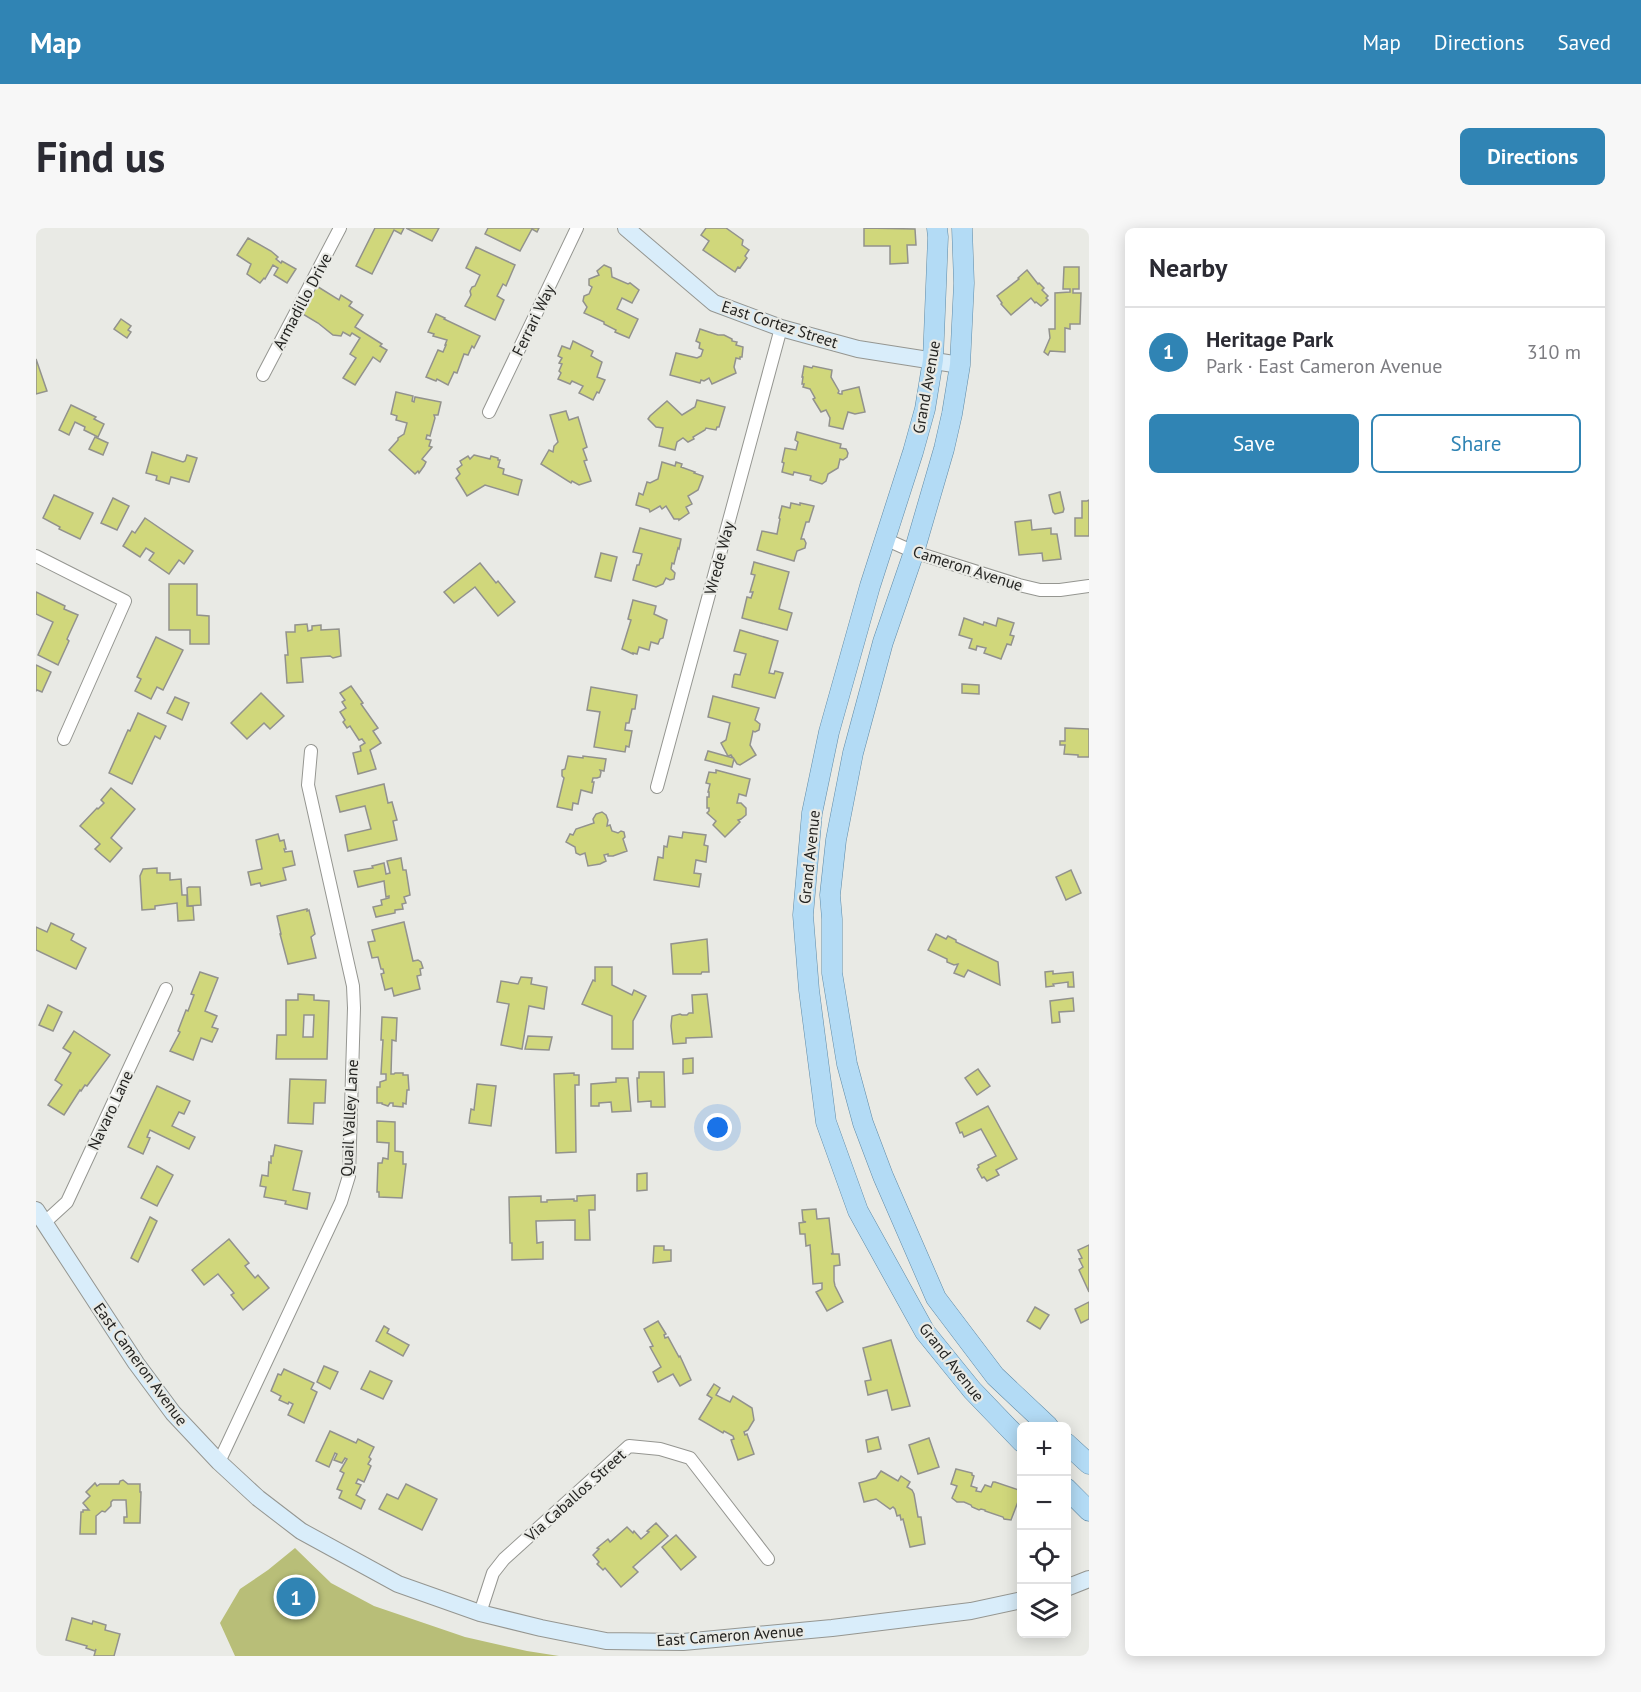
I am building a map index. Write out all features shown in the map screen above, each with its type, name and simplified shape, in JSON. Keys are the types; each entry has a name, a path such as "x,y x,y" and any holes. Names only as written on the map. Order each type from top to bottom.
{"main road":[{"name":"East Cortez Street","path":"626,228 714,303 781,328 858,349 960,365"},
{"name":"Grand Avenue","path":"937,228 933,360 925,409 870,586 829,732 812,813 803,915 809,990 826,1122 858,1211 925,1332 972,1390 1017,1437"},
{"name":"Grand Avenue","path":"962,228 964,283 960,365 944,449 914,552 883,642 853,753 836,840 830,895 832,974 848,1065 863,1124 936,1298 995,1376 1044,1422"},
{"name":"East Cameron Avenue","path":"40,1216 136,1363 173,1413 219,1462 258,1498 301,1532 398,1584 480,1613 606,1641 683,1642 832,1628 961,1613 1017,1601"},
{"path":"1071,1448 1089,1464"},
{"path":"1071,1493 1089,1511"},
{"path":"1071,1586 1089,1579"}],"street":[{"name":"Armadillo Drive","path":"263,375 340,228"},
{"name":"Ferrari Way","path":"489,412 577,228"},
{"name":"Wrede Way","path":"657,787 781,328"},
{"name":"Cameron Avenue","path":"885,539 914,552 1040,590 1089,586"},
{"path":"36,556 125,600 64,739"},
{"name":"Quail Valley Lane","path":"219,1462 341,1202 349,1176 353,986 308,785 311,750"},
{"name":"Navaro Lane","path":"40,1216 67,1202 166,989"},
{"name":"Via Caballos Street","path":"480,1613 493,1572 504,1559 629,1446 660,1449 690,1458 768,1559"}],"green space":[{"path":"295,1548 331,1583 374,1606 465,1637 559,1656 235,1656 220,1623 240,1589"}],"building":[{"path":"375,228 404,228 401,234 394,230 372,274 356,266"},
{"path":"406,228 439,228 432,241"},
{"path":"488,228 539,228 537,232 532,229 520,251 485,234"},
{"path":"706,228 726,228 743,240 742,245 749,250 745,256 747,258 735,272 703,250 709,241 701,235"},
{"path":"864,228 915,229 916,245 907,245 908,263 890,264 890,246 864,246"},
{"path":"248,238 271,251 281,263 282,261 296,269 287,283 274,275 278,268 273,265 260,283 247,274 251,264 237,255"},
{"path":"476,247 515,265 506,286 503,284 497,296 504,300 495,320 465,306 471,295 470,291 480,275 466,268"},
{"path":"604,265 611,268 612,277 630,283 639,290 632,303 622,298 617,309 638,319 629,338 615,332 616,330 604,322 584,313 587,307 583,301 584,296 589,294 592,287 589,285 589,279 599,275 597,271"},
{"path":"1064,267 1079,267 1079,289 1073,289 1073,293 1081,293 1080,324 1070,324 1070,329 1065,328 1065,352 1050,351 1048,355 1044,352 1050,338 1049,329 1055,329 1055,293 1070,292 1070,289 1063,289"},
{"path":"1027,270 1044,288 1042,290 1048,296 1046,298 1048,300 1041,306 1031,298 1011,315 997,296"},
{"path":"315,285 339,300 341,295 352,302 349,306 363,315 355,327 382,344 380,346 387,350 380,362 373,357 355,385 343,378 356,358 350,354 360,338 352,333 350,336 343,332 341,336 333,335 301,313"},
{"path":"436,314 480,336 468,355 464,354 457,373 454,372 448,385 437,379 436,381 426,377 438,350 443,352 447,340 428,332"},
{"path":"121,319 131,326 128,330 131,332 127,338 114,329"},
{"path":"700,329 724,335 737,342 736,345 743,347 742,357 736,358 734,367 736,373 712,384 709,378 701,380 700,383 670,375 676,353 697,358 701,356 703,350 699,348 700,343 696,341"},
{"path":"573,341 593,351 591,356 602,362 597,377 605,380 593,400 579,393 583,386 572,381 570,384 558,379 562,364 559,363 562,358 558,356 562,346 570,349"},
{"path":"36,359 47,391 36,394"},
{"path":"804,366 832,370 831,377 840,394 842,391 859,387 865,412 855,414 848,412 843,429 829,426 830,418 826,410 821,412 810,389 803,387"},
{"path":"396,392 413,396 412,401 414,402 415,397 441,402 438,415 434,415 430,436 427,435 426,439 431,440 429,446 432,447 422,459 426,462 419,473 418,471 415,474 389,450 404,434 407,423 396,420 397,416 391,414"},
{"path":"697,400 725,407 719,427 716,430 706,428 688,442 683,438 677,442 675,450 659,446 663,428 656,427 648,419 650,416 667,401 682,415 695,407"},
{"path":"71,405 96,417 94,419 104,424 98,437 75,422 69,435 59,430"},
{"path":"566,411 569,420 578,417 587,447 583,449 587,460 584,461 591,481 579,485 572,481 571,483 541,464 549,450 553,452 558,442 550,415"},
{"path":"797,432 841,444 840,448 846,449 848,453 843,460 840,459 838,468 828,474 826,481 822,484 810,480 811,476 782,472 785,448 796,450"},
{"path":"95,437 108,443 103,455 89,449"},
{"path":"152,452 183,462 187,455 197,458 189,482 171,477 169,484 156,480 157,476 146,473"},
{"path":"474,455 490,459 491,456 498,458 500,460 498,467 504,469 503,474 522,480 518,495 485,485 467,496 456,478 460,474 457,469 462,465 460,461 468,456 470,459"},
{"path":"662,462 675,466 676,462 682,464 681,467 703,476 698,490 688,496 692,504 686,507 689,513 679,520 674,519 666,506 662,509 660,506 650,512 649,509 636,505 639,493 643,495 647,482 658,479"},
{"path":"1060,492 1064,509 1063,512 1055,514 1049,495"},
{"path":"54,495 93,513 80,539 43,518"},
{"path":"113,498 129,506 117,530 101,523"},
{"path":"1089,500 1089,536 1075,536 1075,518 1082,518 1082,501"},
{"path":"791,503 814,506 801,539 804,539 806,543 805,548 797,551 794,561 757,550 762,531 777,534 782,506 790,508"},
{"path":"145,518 193,551 184,564 179,560 169,574 149,560 154,553 146,548 140,557 123,546 132,531 135,533"},
{"path":"1031,520 1032,530 1051,528 1051,534 1057,534 1061,559 1043,561 1042,553 1019,555 1015,522"},
{"path":"640,528 681,539 674,564 672,563 674,579 666,578 663,584 656,587 633,580 642,554 633,552"},
{"path":"601,553 617,557 611,581 595,577"},
{"path":"754,562 789,572 779,609 792,613 787,630 742,618 747,597 751,598 753,592 750,592 755,575 751,574"},
{"path":"480,563 515,602 498,616 475,587 454,603 444,592"},
{"path":"169,584 197,584 197,615 209,616 209,644 190,644 190,630 169,630"},
{"path":"36,592 78,615 58,665 38,655 53,622 36,614"},
{"path":"633,600 656,606 654,614 667,620 663,638 658,644 651,642 649,650 639,647 637,654 622,649 631,620 628,619"},
{"path":"964,618 983,625 984,622 996,626 998,618 1014,623 1010,635 1014,636 1011,645 1007,644 1001,659 984,653 986,648 977,646 976,650 969,648 972,639 959,635"},
{"path":"307,624 308,631 312,630 312,626 321,625 321,630 339,629 341,656 301,658 303,682 287,683 286,632 295,632 295,625"},
{"path":"740,630 778,641 769,673 774,674 775,671 783,673 775,698 732,687 734,675 740,675 746,654 734,651"},
{"path":"156,637 183,650 163,690 157,687 151,699 135,691 141,679 137,677"},
{"path":"36,665 51,672 42,692 36,691"},
{"path":"962,684 979,685 979,694 962,693"},
{"path":"351,686 378,728 373,731 381,743 370,750 376,769 358,774 353,753 361,751 360,746 365,743 362,739 359,740 350,726 347,728 340,712 346,708 342,702 345,700 340,693"},
{"path":"591,687 637,695 635,709 632,709 629,723 626,723 625,730 632,731 629,747 626,746 625,752 594,747 600,712 587,710"},
{"path":"261,693 284,716 270,729 264,723 247,739 231,723"},
{"path":"713,696 759,708 755,720 760,724 759,730 753,731 750,745 756,755 740,765 734,759 732,767 705,760 708,751 733,758 731,755 728,756 721,743 726,740 730,723 708,717"},
{"path":"175,697 189,703 182,720 167,713"},
{"path":"138,713 166,726 160,739 155,736 132,784 109,773"},
{"path":"1065,728 1089,729 1089,757 1064,754 1065,745 1060,745 1060,741 1065,741"},
{"path":"568,756 606,759 604,771 600,770 600,777 593,778 592,793 581,790 578,804 573,803 572,810 557,807 564,778 562,770 565,769"},
{"path":"716,770 750,779 746,796 739,794 737,803 741,803 746,808 746,815 738,820 740,822 725,837 713,825 716,821 707,813 710,784 706,783 709,772 716,773"},
{"path":"384,784 388,803 392,802 397,820 393,821 397,840 348,851 345,835 371,829 365,806 340,812 336,796"},
{"path":"111,788 135,809 111,838 122,848 110,862 95,849 100,844 80,826 104,803 101,800"},
{"path":"602,812 606,815 607,826 610,825 612,831 624,832 623,839 627,851 613,856 604,855 606,861 588,866 585,853 580,855 576,853 575,847 566,842 576,829 594,823 593,819 596,814"},
{"path":"683,832 706,835 704,845 708,846 706,862 696,860 694,873 701,874 699,887 654,880 658,857 663,858 664,846 667,847 669,836 682,838"},
{"path":"278,834 280,841 284,840 285,852 292,851 295,865 283,868 286,880 261,886 260,883 251,885 248,872 262,869 256,840"},
{"path":"401,858 403,870 406,870 410,895 404,897 406,903 402,904 403,909 376,917 373,907 382,905 381,900 389,898 389,896 386,897 384,881 358,887 354,871 373,868 372,866 384,863 386,874 390,873 387,861"},
{"path":"157,868 157,873 170,873 170,880 181,879 182,895 187,895 187,906 193,906 194,920 178,921 177,903 142,910 140,876 143,869"},
{"path":"1071,870 1081,893 1066,900 1056,877"},
{"path":"200,887 201,905 188,906 187,888"},
{"path":"307,909 315,934 311,937 316,958 288,964 277,916"},
{"path":"404,922 413,961 421,962 423,968 420,969 421,975 417,976 420,989 394,996 392,988 385,990 381,974 384,973 383,969 381,969 378,957 372,958 368,942 375,941 372,930"},
{"path":"51,923 74,934 71,940 86,948 76,969 36,950 36,927 47,932"},
{"path":"936,934 946,939 948,936 998,962 1000,985 968,970 964,977 954,973 958,964 947,962 947,959 928,950"},
{"path":"707,939 709,972 673,974 671,944"},
{"path":"595,967 612,967 612,985 632,995 634,990 646,996 633,1021 633,1049 612,1049 612,1016 582,1004 593,980 595,981"},
{"path":"1053,971 1053,974 1073,972 1074,987 1068,987 1068,982 1046,987 1045,972"},
{"path":"200,972 218,978 205,1011 217,1016 212,1027 218,1029 212,1042 201,1038 193,1060 170,1051 180,1032 178,1031 186,1010 188,1011 194,995 191,994"},
{"path":"521,977 532,978 531,984 547,987 544,1009 529,1006 522,1049 501,1045 509,1004 497,1002 501,981 518,984"},
{"path":"298,994 314,995 314,1000 329,1001 327,1059 276,1059 277,1035 286,1035 286,1000 298,1000","holes":["304,1015 314,1015 313,1037 303,1037"]},
{"path":"707,994 712,1037 686,1038 686,1043 673,1044 672,1016 693,1013 692,995"},
{"path":"1073,998 1074,1011 1059,1012 1060,1022 1052,1023 1050,1001"},
{"path":"48,1005 62,1012 53,1031 39,1025"},
{"path":"382,1017 397,1018 396,1041 392,1040 391,1074 408,1075 409,1090 407,1090 406,1104 403,1103 403,1107 393,1106 393,1103 388,1106 377,1103 377,1087 380,1087 380,1082 386,1080 386,1074 381,1074"},
{"path":"74,1031 110,1055 87,1086 85,1085 80,1090 64,1115 48,1105 62,1085 55,1080 71,1053 63,1048"},
{"path":"528,1036 552,1037 549,1050 525,1049"},
{"path":"693,1058 693,1073 683,1074 683,1059"},
{"path":"978,1069 990,1086 977,1095 965,1078"},
{"path":"639,1072 664,1072 665,1107 651,1107 651,1101 638,1102"},
{"path":"574,1073 574,1075 579,1075 579,1085 575,1085 576,1152 556,1153 554,1074"},
{"path":"616,1078 628,1078 631,1111 612,1112 611,1102 591,1106 591,1084 616,1082"},
{"path":"290,1079 326,1080 325,1103 314,1103 313,1124 288,1123"},
{"path":"477,1084 496,1086 491,1126 469,1123 471,1109 474,1110"},
{"path":"157,1086 190,1101 184,1114 179,1112 172,1126 195,1137 189,1149 150,1130 147,1137 150,1138 143,1154 128,1147"},
{"path":"988,1106 1017,1159 996,1170 999,1175 987,1181 984,1177 982,1178 977,1169 978,1165 996,1156 981,1129 964,1137 956,1123"},
{"path":"377,1121 395,1122 395,1151 403,1152 403,1164 406,1164 402,1198 379,1197 379,1192 377,1192 378,1163 382,1163 383,1158 388,1159 389,1143 377,1142"},
{"path":"275,1145 302,1151 293,1190 310,1193 307,1209 285,1204 286,1201 264,1197 266,1187 260,1186 262,1175 268,1176 269,1162 271,1163"},
{"path":"157,1166 173,1175 157,1206 141,1198"},
{"path":"647,1173 647,1190 637,1191 637,1174"},
{"path":"595,1195 595,1210 589,1210 590,1240 575,1240 575,1220 536,1221 537,1243 543,1242 543,1259 512,1260 509,1197 541,1196 541,1202 547,1202 547,1200 574,1199 577,1201 577,1196"},
{"path":"816,1209 817,1219 829,1218 833,1253 831,1254 839,1254 840,1265 834,1266 834,1281 843,1302 827,1311 816,1292 822,1289 822,1283 813,1284 810,1245 806,1246 805,1234 800,1234 799,1223 806,1222 803,1221 802,1210"},
{"path":"150,1217 157,1221 138,1262 131,1258"},
{"path":"229,1239 249,1263 245,1266 255,1278 258,1275 269,1288 243,1310 231,1295 234,1293 218,1274 204,1285 192,1270"},
{"path":"1089,1245 1089,1292 1079,1270 1083,1267 1078,1250"},
{"path":"654,1246 664,1246 664,1250 671,1250 671,1261 653,1263"},
{"path":"1089,1302 1089,1319 1081,1323 1075,1309"},
{"path":"1035,1307 1049,1315 1040,1329 1027,1321"},
{"path":"658,1321 666,1334 665,1338 668,1337 680,1356 691,1380 680,1386 673,1374 658,1382 653,1372 661,1367 650,1347 653,1346 644,1329"},
{"path":"384,1326 389,1329 387,1333 409,1345 403,1356 376,1341"},
{"path":"891,1340 910,1406 892,1410 887,1390 868,1395 865,1381 871,1380 863,1348"},
{"path":"324,1366 338,1372 330,1389 317,1382"},
{"path":"284,1369 314,1383 311,1389 317,1392 304,1423 288,1415 293,1404 279,1400 281,1396 271,1391 278,1374 281,1375"},
{"path":"370,1371 392,1381 383,1399 361,1389"},
{"path":"714,1384 720,1388 716,1395 730,1402 733,1396 752,1408 754,1420 744,1432 745,1435 747,1434 754,1454 738,1460 731,1440 734,1439 733,1436 699,1419 712,1398 707,1395"},
{"path":"330,1431 356,1443 358,1439 374,1447 369,1457 371,1459 368,1464 371,1466 364,1482 358,1479 356,1483 361,1485 356,1495 365,1500 361,1509 339,1498 342,1491 337,1489 344,1473 340,1471 347,1459 345,1458 342,1463 334,1460 337,1454 335,1453 329,1467 316,1461"},
{"path":"878,1437 881,1449 868,1452 866,1440"},
{"path":"929,1438 939,1467 918,1474 909,1445"},
{"path":"956,1469 972,1473 974,1476 971,1486 977,1488 976,1491 981,1492 985,1485 991,1487 993,1482 1017,1489 1017,1504 1011,1520 979,1510 964,1502 957,1502 952,1498 957,1486 951,1484"},
{"path":"881,1471 898,1481 901,1476 910,1482 907,1487 914,1494 918,1517 921,1517 925,1544 910,1547 903,1519 901,1520 900,1515 897,1516 893,1507 890,1509 876,1499 864,1502 859,1483 876,1478"},
{"path":"123,1480 128,1484 140,1484 140,1523 124,1523 124,1517 127,1517 126,1500 113,1500 105,1512 102,1511 96,1516 96,1534 80,1534 81,1512 89,1510 83,1503 90,1496 86,1492 95,1483 97,1486 119,1484"},
{"path":"406,1484 437,1499 422,1530 379,1509 387,1494 398,1499"},
{"path":"656,1523 668,1536 633,1567 638,1572 621,1587 605,1568 603,1570 597,1564 599,1562 593,1555 599,1549 597,1548 608,1539 610,1542 627,1527 641,1539"},
{"path":"676,1535 696,1557 681,1570 662,1547"},
{"path":"72,1618 92,1624 93,1621 106,1625 105,1630 120,1634 114,1656 94,1656 96,1649 95,1651 86,1648 87,1646 66,1640"}],"place":[{"name":"Heritage Park","path":"296,1597"}]}
